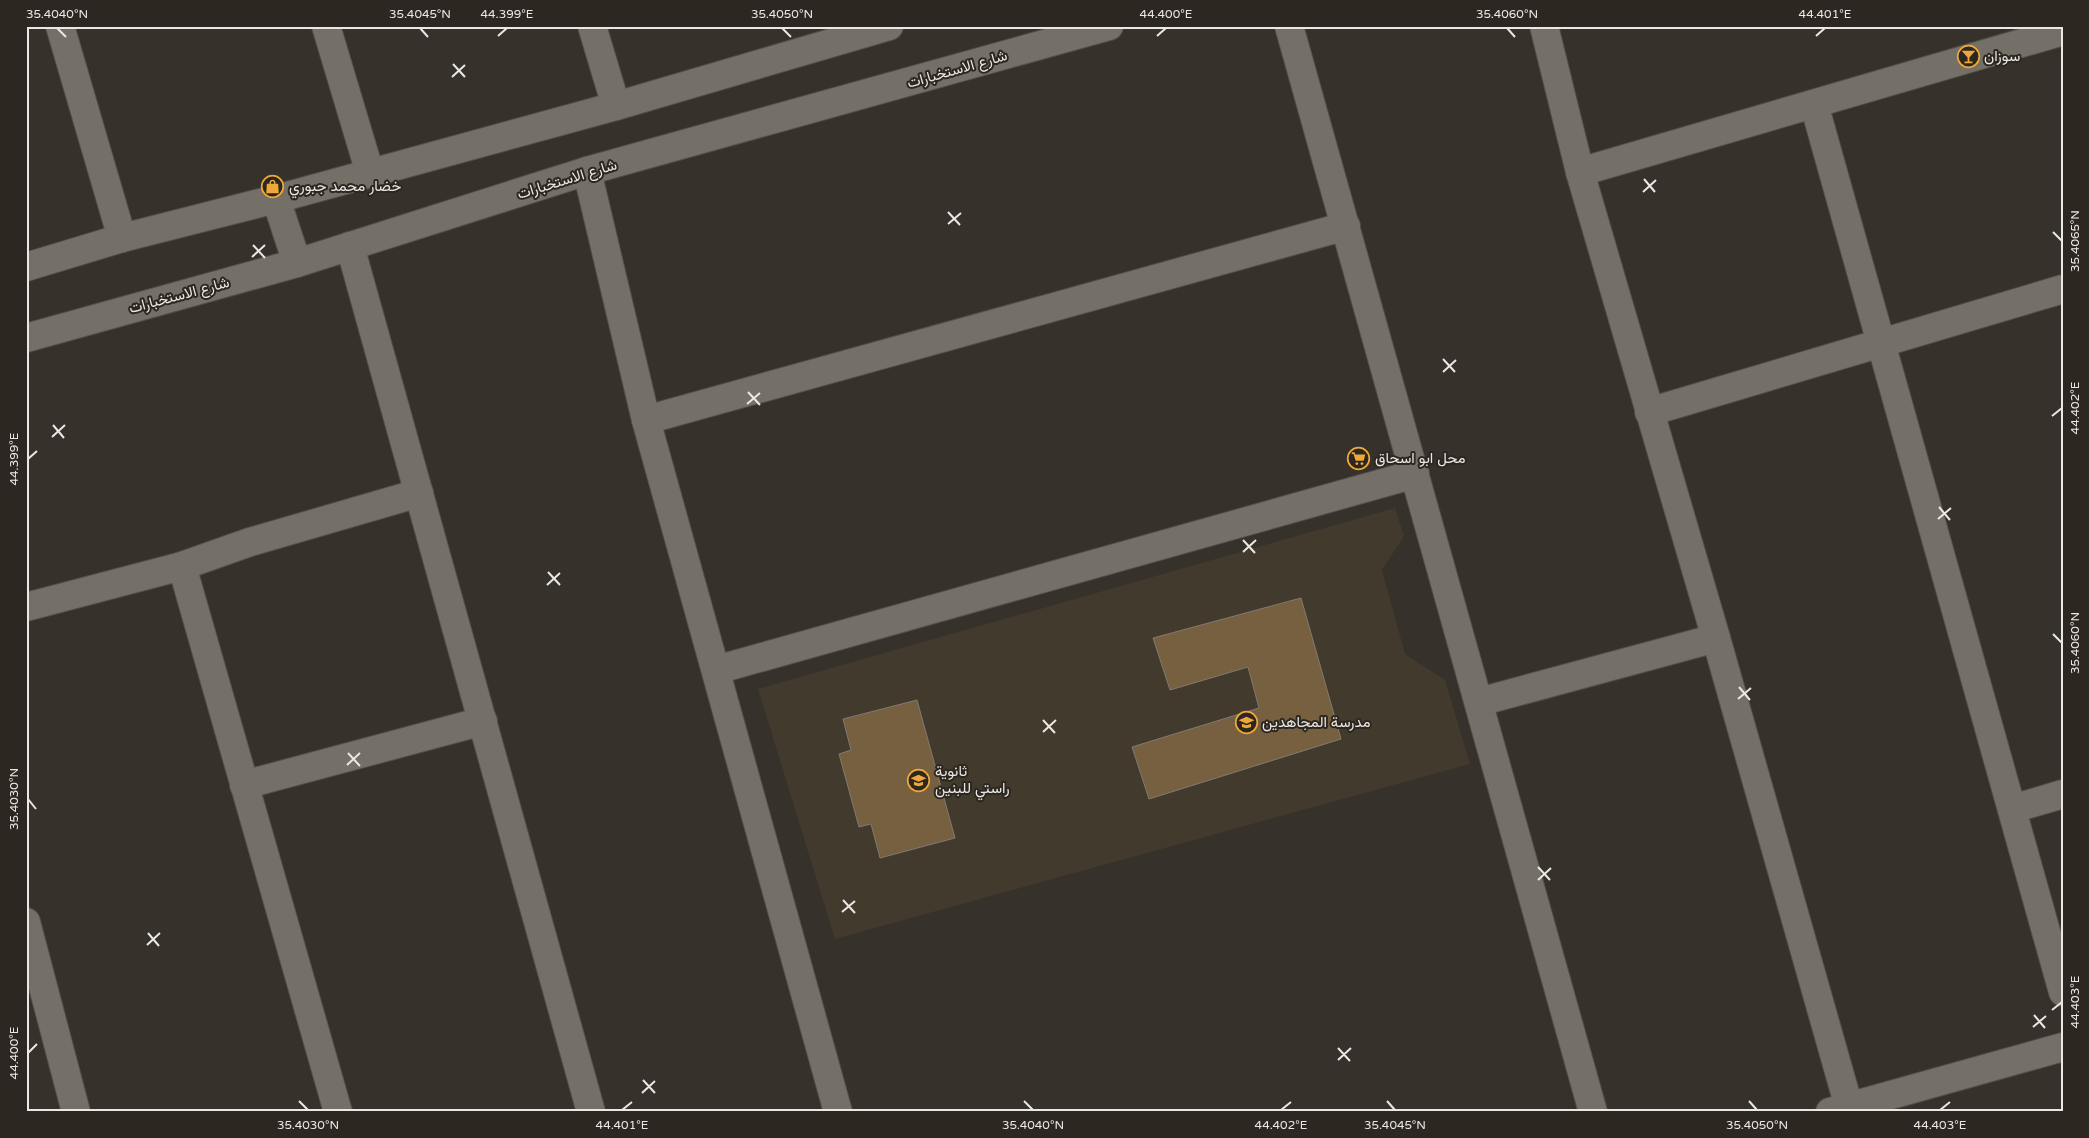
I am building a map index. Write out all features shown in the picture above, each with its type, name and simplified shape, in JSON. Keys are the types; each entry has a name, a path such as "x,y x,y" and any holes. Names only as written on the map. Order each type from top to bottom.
{"street":[{"path":"60,26 122,238"},
{"path":"326,26 370,174"},
{"path":"592,26 616,106"},
{"name":"شارع الاستخبارات","path":"26,338 297,263 587,171 1109,26"},
{"path":"1290,26 1593,1112"},
{"path":"1544,26 1580,172 1716,638 1839,1109 2063,1047"},
{"path":"26,267 122,238 370,174 616,106 876,28"},
{"path":"1580,172 2063,32"},
{"path":"1814,104 2063,992"},
{"path":"587,171 646,420 838,1112"},
{"path":"276,199 297,263"},
{"path":"646,420 1346,226"},
{"path":"350,246 592,1112"},
{"path":"1649,412 2063,289"},
{"path":"716,670 1415,474"},
{"path":"26,607 182,566 250,542 419,493"},
{"path":"182,566 338,1112"},
{"path":"1479,702 1716,638"},
{"path":"244,785 483,721"},
{"path":"2012,809 2063,794"},
{"path":"26,922 76,1112"}],"shaded area":[{"name":"مدرسة المجاهدين","path":"1395,508 1404,536 1382,570 1405,654 1445,680 1470,764 835,939 758,689"}],"building":[{"path":"1301,598 1341,739 1149,799 1132,747 1259,708 1248,667 1170,690 1153,638"},
{"path":"917,700 955,838 880,858 871,824 859,827 839,754 851,750 843,719"}],"place":[{"name":"سوزان","path":"1968,56"},
{"name":"خضار محمد جبوري","path":"273,186"},
{"name":"محل ابو اسحاق","path":"1359,458"},
{"name":"مدرسة المجاهدين","path":"1246,722"},
{"name":"ثانوية راستي للبنين","path":"919,780"}]}
